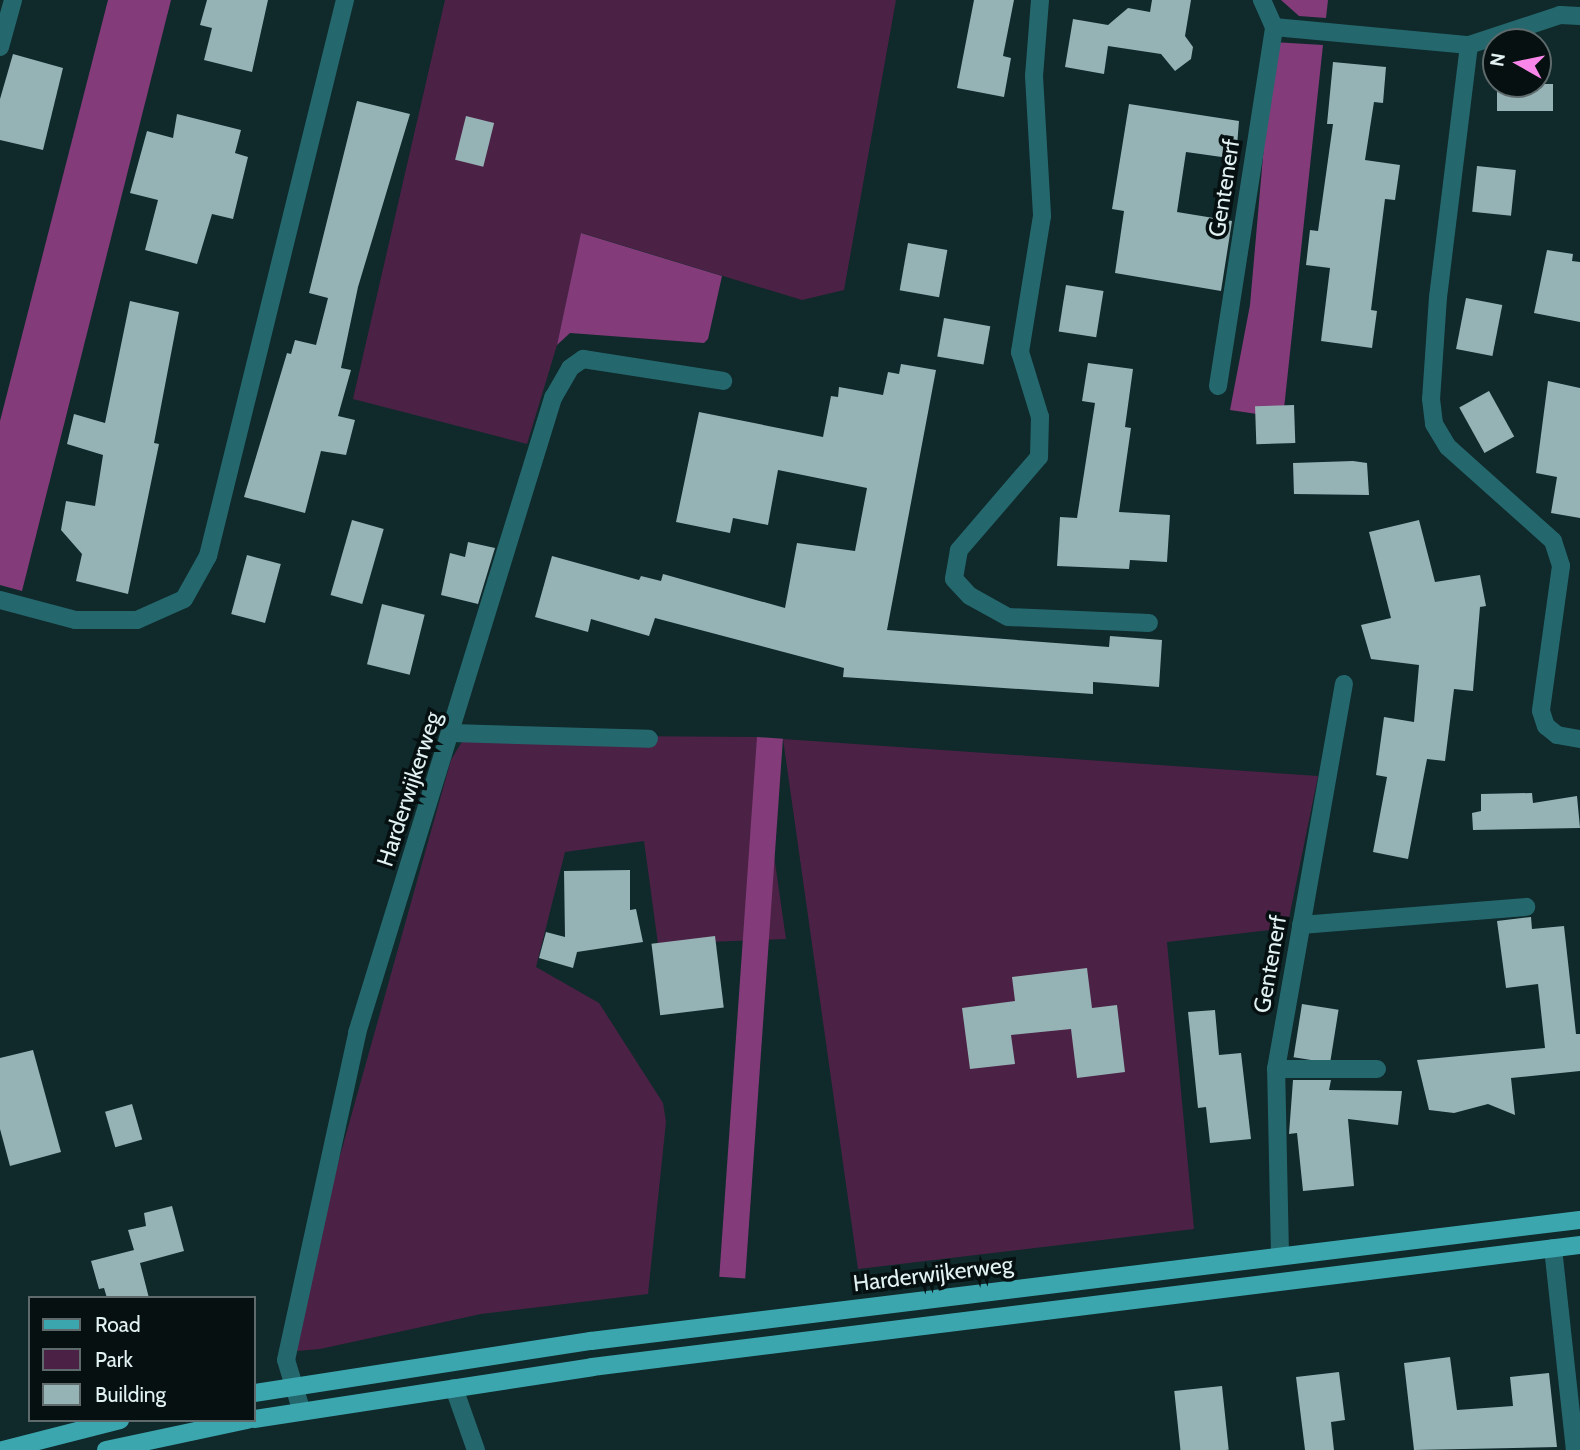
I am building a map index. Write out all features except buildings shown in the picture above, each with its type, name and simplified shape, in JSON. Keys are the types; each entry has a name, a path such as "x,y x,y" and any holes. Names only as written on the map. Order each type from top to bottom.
{"main road":[{"name":"Harderwijkerweg","path":"256,1392 591,1341 1580,1220"},
{"path":"256,1419 301,1409 454,1388 1580,1245"},
{"path":"4,1450 112,1422"},
{"path":"106,1450 238,1422"}],"street":[{"path":"0,47 13,0"},
{"path":"0,600 75,620 137,620 184,599 208,556 345,0"},
{"path":"1040,0 1034,76 1042,216 1020,352 1040,417 1039,457 959,550 954,579 970,596 1008,617 1149,622"},
{"path":"1262,0 1274,27 1469,45 1560,15 1580,16"},
{"name":"Gentenerf","path":"1218,386 1274,27"},
{"path":"1469,45 1438,297 1431,399 1434,424 1448,447 1553,541 1561,566 1541,711 1546,726 1556,735 1580,739"},
{"name":"Harderwijkerweg","path":"301,1409 286,1360 357,1033 452,733 553,398 570,368 583,359 723,381"},
{"name":"Gentenerf","path":"1280,1255 1276,1069 1344,684"},
{"path":"452,733 649,739"},
{"path":"1301,925 1526,907"},
{"path":"1276,1069 1377,1069"},
{"path":"1553,1248 1574,1450"},
{"path":"454,1388 476,1450"}],"green space":[{"path":"445,0 896,0 844,290 802,300 582,233 557,345 527,444 353,399"},
{"path":"466,735 757,737 786,939 658,944 644,841 565,852 536,967 599,1003 663,1103 666,1122 648,1294 481,1314 320,1349 285,1352 451,760"},
{"path":"783,739 1318,776 1287,928 1167,942 1194,1229 858,1269"}],"shaded area":[{"path":"108,0 171,0 22,591 0,585 0,421"},
{"path":"1281,0 1328,0 1326,18 1299,16"},
{"path":"1273,42 1323,45 1283,418 1230,410 1250,305"},
{"path":"581,233 722,276 708,339 704,343 570,333 557,345"},
{"path":"757,737 783,739 745,1278 719,1277"}]}
